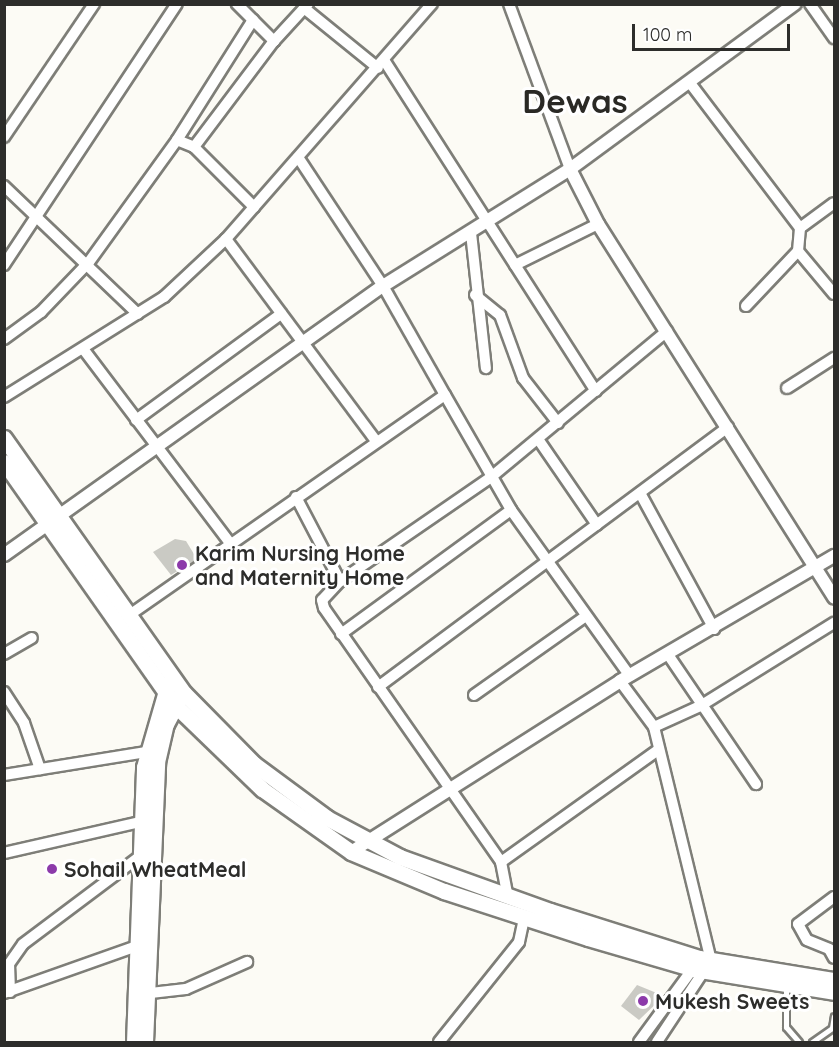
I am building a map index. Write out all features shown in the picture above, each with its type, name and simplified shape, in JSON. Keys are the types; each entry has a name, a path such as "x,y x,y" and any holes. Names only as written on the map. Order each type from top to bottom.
{"main road":[{"path":"4,438 56,522 167,684 262,789 351,852 524,918 786,984 834,992"},
{"path":"4,462 56,522 128,616 167,684 146,752 141,822 136,946 145,1042"},
{"path":"180,699 254,764 366,841 508,897 704,962 834,980"},
{"path":"134,1042 141,994 157,762 180,699"}],"street":[{"path":"4,137 94,4"},
{"path":"4,265 38,218 177,4"},
{"path":"237,4 274,41"},
{"path":"4,397 84,350 138,314 226,239 432,4"},
{"path":"509,4 570,169 598,224 817,566 834,598"},
{"path":"4,555 56,522 159,450 384,286 570,169 795,4"},
{"path":"810,4 834,38"},
{"path":"194,147 274,41 306,6 381,64 489,222 596,391"},
{"path":"4,339 41,312 89,262 177,140 253,20"},
{"path":"690,83 800,228 798,251 746,306"},
{"path":"177,140 194,147 254,207"},
{"path":"298,157 384,286 490,477 546,563 586,616 654,727 658,750 688,851 704,962 657,1042"},
{"path":"4,186 89,262 138,314"},
{"path":"800,228 834,204"},
{"path":"515,265 598,224"},
{"path":"471,233 475,295 486,368"},
{"path":"226,239 376,441"},
{"path":"798,251 834,294"},
{"path":"475,295 500,315 523,378 558,423"},
{"path":"136,420 281,314"},
{"path":"508,897 501,862 341,633 322,600 340,581 490,477 667,331"},
{"path":"84,350 230,543"},
{"path":"787,388 834,358"},
{"path":"128,616 445,395"},
{"path":"378,687 728,427"},
{"path":"538,439 597,525"},
{"path":"640,493 714,629"},
{"path":"296,497 340,581"},
{"path":"341,633 511,510"},
{"path":"351,852 625,679 669,656 834,556"},
{"path":"474,695 586,616"},
{"path":"654,727 700,706 834,622"},
{"path":"4,654 32,638"},
{"path":"669,656 700,706 756,784"},
{"path":"4,692 24,723 40,769"},
{"path":"501,862 658,750"},
{"path":"4,775 146,752"},
{"path":"4,853 141,822"},
{"path":"136,946 7,992 9,964 23,944 139,857"},
{"path":"834,897 798,924 807,940 830,949 834,958"},
{"path":"439,1042 519,942 524,918"},
{"path":"141,994 186,989 247,962"},
{"path":"639,1042 704,962"}],"lane":[{"path":"786,984 786,1027 799,1042"},
{"path":"812,1042 832,1028 834,1016"}],"building":[{"path":"175,539 186,541 197,559 171,575 153,552"},
{"name":"Mukesh Sweets","path":"637,985 664,996 639,1020 621,1006"}],"place":[{"name":"Karim Nursing Home and Maternity Home","path":"182,565"},
{"name":"Sohail WheatMeal","path":"52,869"},
{"name":"Mukesh Sweets","path":"643,1001"}],"district":[{"name":"Dewas","path":"575,101"}]}
